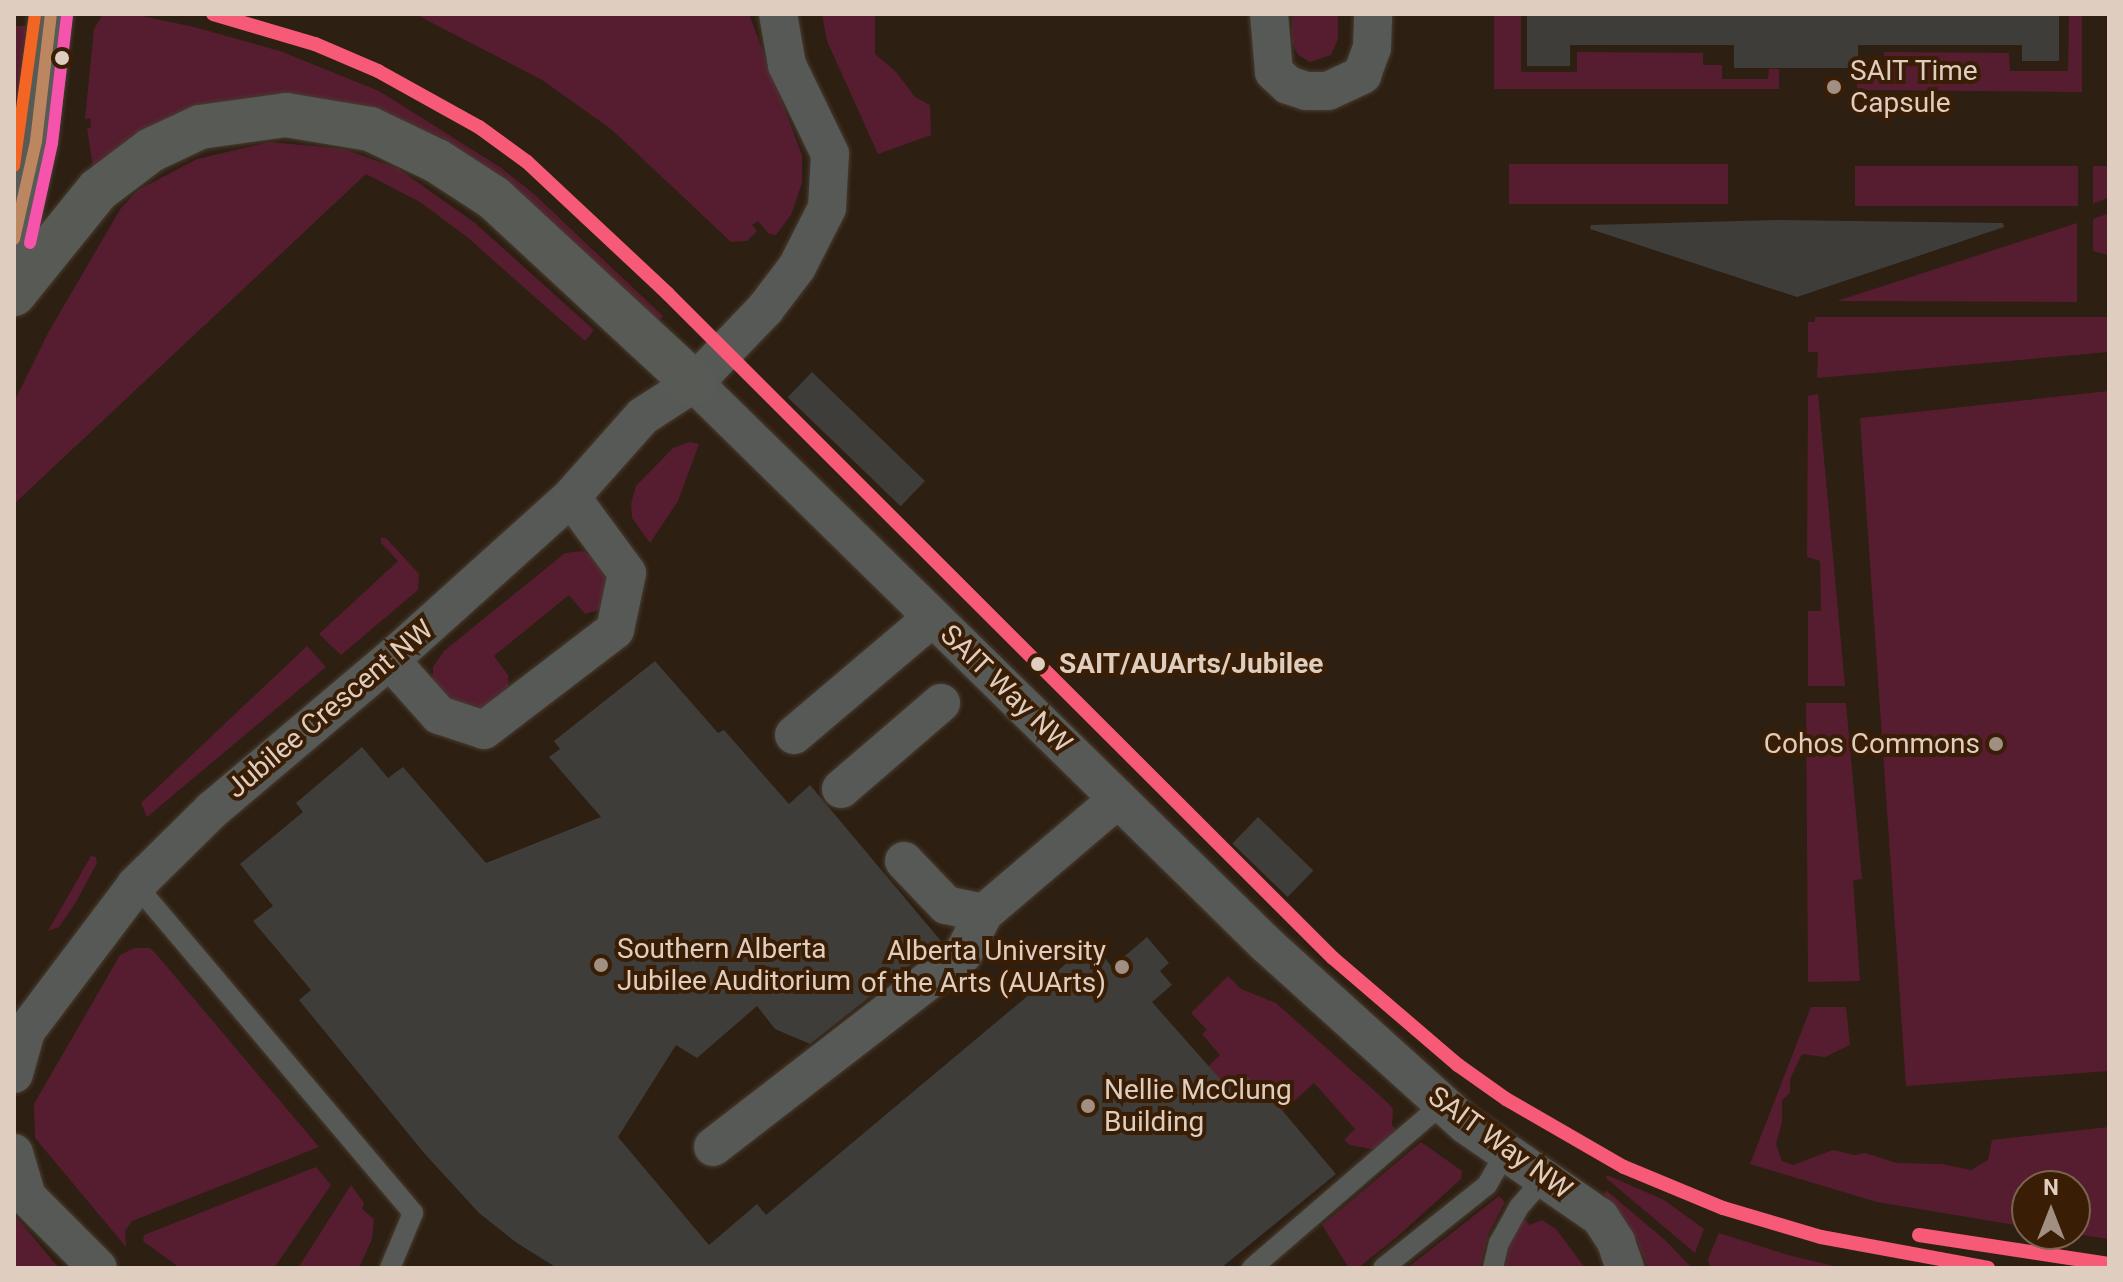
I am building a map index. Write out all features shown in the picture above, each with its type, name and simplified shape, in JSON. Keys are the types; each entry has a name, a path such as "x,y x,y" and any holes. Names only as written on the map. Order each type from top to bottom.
{"main road":[{"path":"14,239 36,141 51,14"},
{"path":"14,294 98,190 151,150 200,127 286,115 370,129 437,161 494,198 694,383"}],"street":[{"path":"1269,14 1274,72 1288,85 1306,91 1328,91 1362,75 1372,48 1373,14"},
{"path":"694,383 765,309 797,267 827,208 830,154 787,65 776,17"},
{"name":"Jubilee Crescent NW","path":"14,1074 26,1031 136,885 212,810 390,660 571,497 643,416 694,383"},
{"name":"SAIT Way NW","path":"694,383 1266,944 1442,1104 1600,1217 1616,1242 1625,1268"},
{"path":"390,660 439,715 484,730 615,630 627,573 571,497"},
{"path":"794,735 933,617"},
{"path":"841,789 941,703"},
{"path":"713,1147 963,954 984,913 1118,799"},
{"path":"904,861 946,905 984,913"},
{"path":"14,1153 27,1197 98,1268"}],"lane":[{"path":"136,885 413,1213 390,1268"},
{"path":"1252,1268 1442,1104"},
{"path":"1383,1268 1487,1185 1506,1152"},
{"path":"1493,1268 1499,1243 1519,1207 1545,1177"}],"shaded area":[{"path":"103,14 133,14 194,27 280,51 379,91 500,167 534,194 663,316 651,327 441,137 369,107 296,95 224,102 93,167 87,129 91,127 90,118 85,119 94,29"},
{"path":"415,14 749,14 802,155 802,183 791,215 776,235 769,234 758,221 752,225 757,231 747,241 731,242 611,129 542,80"},
{"path":"822,14 875,14 875,54 896,72 915,97 930,105 931,135 878,154 827,41"},
{"path":"1292,14 1338,14 1338,39 1331,55 1310,62 1298,55 1292,43"},
{"path":"1494,14 1521,14 1521,72 1577,72 1577,52 1703,53 1703,65 1722,65 1722,79 1768,79 1769,69 1779,69 1779,89 1494,89"},
{"path":"2069,14 2082,14 2082,92 1857,90 1857,79 1866,78 1866,65 1884,65 1884,52 2009,53 2010,71 2068,71"},
{"path":"14,26 27,26 14,145"},
{"path":"270,142 344,149 399,169 475,223 594,330 585,341 467,237 420,202 366,174 14,504 14,402 48,333 121,208 138,190 197,159"},
{"path":"1509,164 1728,164 1728,204 1509,204"},
{"path":"1855,166 2078,166 2078,206 1855,206"},
{"path":"2093,166 2109,166 2109,197 2093,204"},
{"path":"2109,213 2109,255 2093,251 2093,219"},
{"path":"2077,223 2077,302 1837,301"},
{"path":"1815,317 2109,317 2109,352 1817,378 1818,352 1808,352 1808,322 1815,322"},
{"name":"Cohos Commons","path":"2109,391 2109,1071 1906,1086 1860,418"},
{"path":"1818,394 1845,686 1808,686 1808,611 1821,611 1820,561 1807,557 1808,396"},
{"path":"690,442 699,444 678,501 650,543 632,518 631,504 636,486 673,448"},
{"path":"381,537 387,539 419,574 418,590 341,655 319,634 398,561 381,543"},
{"path":"583,551 598,561 607,580 607,601 598,610 585,614 569,595 494,656 508,675 509,686 479,710 463,710 432,689 433,667 444,651 565,553"},
{"path":"307,646 326,667 147,817 141,803"},
{"path":"1806,703 1846,703 1862,879 1853,880 1860,981 1808,982"},
{"path":"91,856 96,857 97,863 76,902 59,927 48,931"},
{"path":"134,948 150,948 157,955 319,1147 132,1221 125,1231 126,1247 35,1138 34,1104 120,955"},
{"path":"1228,976 1241,989 1276,1003 1388,1103 1393,1109 1392,1125 1396,1130 1376,1150 1350,1145 1344,1140 1355,1129 1314,1083 1283,1111 1266,1090 1216,1098 1198,1076 1220,1055 1202,1034 1207,1030 1191,1013"},
{"path":"1811,1007 1846,1007 1850,1045 1825,1057 1802,1054 1790,1079 1790,1093 1782,1100 1782,1122 1776,1144 1782,1161 1793,1165 1833,1150 1854,1155 1865,1153 1897,1163 1941,1164 1971,1170 1988,1160 1992,1140 2109,1127 2109,1239 2091,1236 2091,1170 2011,1170 2011,1224 1877,1202 1750,1164"},
{"path":"1421,1142 1462,1171 1461,1179 1358,1268 1349,1268 1322,1225"},
{"path":"316,1167 331,1185 274,1268 180,1268 143,1241 144,1235"},
{"path":"1607,1175 1664,1200 1704,1229 1695,1253 1606,1178"},
{"path":"351,1185 364,1203 362,1209 374,1219 372,1239 359,1268 298,1268"},
{"path":"1606,1190 1666,1241 1692,1268 1648,1268 1637,1241 1604,1194"},
{"path":"1499,1196 1505,1202 1488,1235 1480,1268 1407,1268"},
{"path":"14,1214 53,1261 60,1268 14,1268"},
{"path":"1524,1219 1530,1225 1542,1220 1556,1229 1585,1268 1505,1268 1510,1243"},
{"path":"1719,1233 1842,1268 1710,1268 1708,1259"}],"building":[{"path":"1527,14 2059,14 2059,61 2022,61 2022,45 1858,45 1858,68 1734,68 1734,45 1570,45 1570,66 1527,66"},
{"path":"1777,220 2003,223 2004,227 1797,297 1590,229 1591,225"},
{"path":"812,372 925,481 901,506 788,397"},
{"name":"Southern Alberta Jubilee Auditorium","path":"655,661 718,733 724,730 789,804 810,785 941,941 810,1044 775,1029 757,1006 697,1058 676,1045 618,1137 709,1245 757,1204 766,1215 1092,942 1112,967 1147,937 1169,963 1160,971 1172,985 1152,1002 1228,1088 1245,1074 1262,1093 1265,1090 1336,1174 1221,1268 557,1268 517,1243 479,1213 424,1153 299,1000 311,990 253,921 273,906 240,864 303,812 296,803 362,747 388,778 403,767 486,863 601,817 549,757 560,749 554,741"},
{"path":"1258,817 1313,870 1288,897 1232,844"}],"transit line":[{"path":"14,166 35,14"},
{"path":"14,239 36,141 51,14"},
{"path":"213,14 315,44 378,71 479,127 527,162 667,293 1333,958 1458,1065 1506,1099 1624,1167 1723,1208 1821,1237 1988,1268"},
{"path":"30,243 52,143 67,16"},
{"path":"1919,1235 2109,1264"}],"place":[{"name":"SAIT Time Capsule","path":"1834,87"},
{"name":"SAIT/AUArts/Jubilee","path":"1038,664"},
{"name":"Cohos Commons","path":"1996,744"},
{"name":"Southern Alberta Jubilee Auditorium","path":"601,965"},
{"name":"Alberta University of the Arts (AUArts)","path":"1122,967"},
{"name":"Nellie McClung Building","path":"1088,1106"}]}
